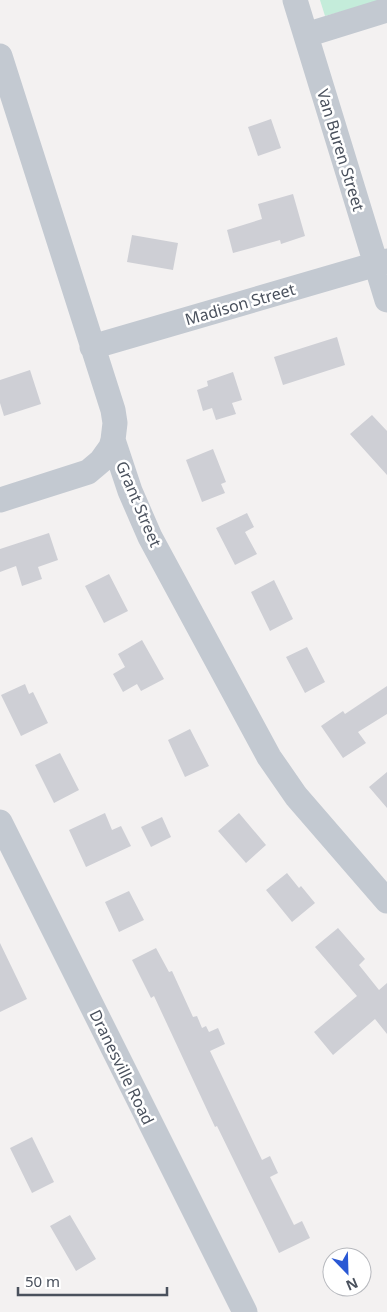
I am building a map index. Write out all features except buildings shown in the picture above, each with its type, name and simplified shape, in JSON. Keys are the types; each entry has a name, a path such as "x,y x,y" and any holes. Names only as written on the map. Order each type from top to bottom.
{"street":[{"name":"Van Buren Street","path":"295,0 381,263 387,300"},
{"path":"306,35 387,10"},
{"name":"Grant Street","path":"0,56 113,410 115,423 113,440 130,491 150,537 269,757 296,796 387,901"},
{"name":"Madison Street","path":"92,347 381,263"},
{"path":"0,500 88,472 101,461 113,440"},
{"name":"Dranesville Road","path":"2,830 245,1312"}],"green space":[{"path":"320,0 384,0 325,16"}]}
